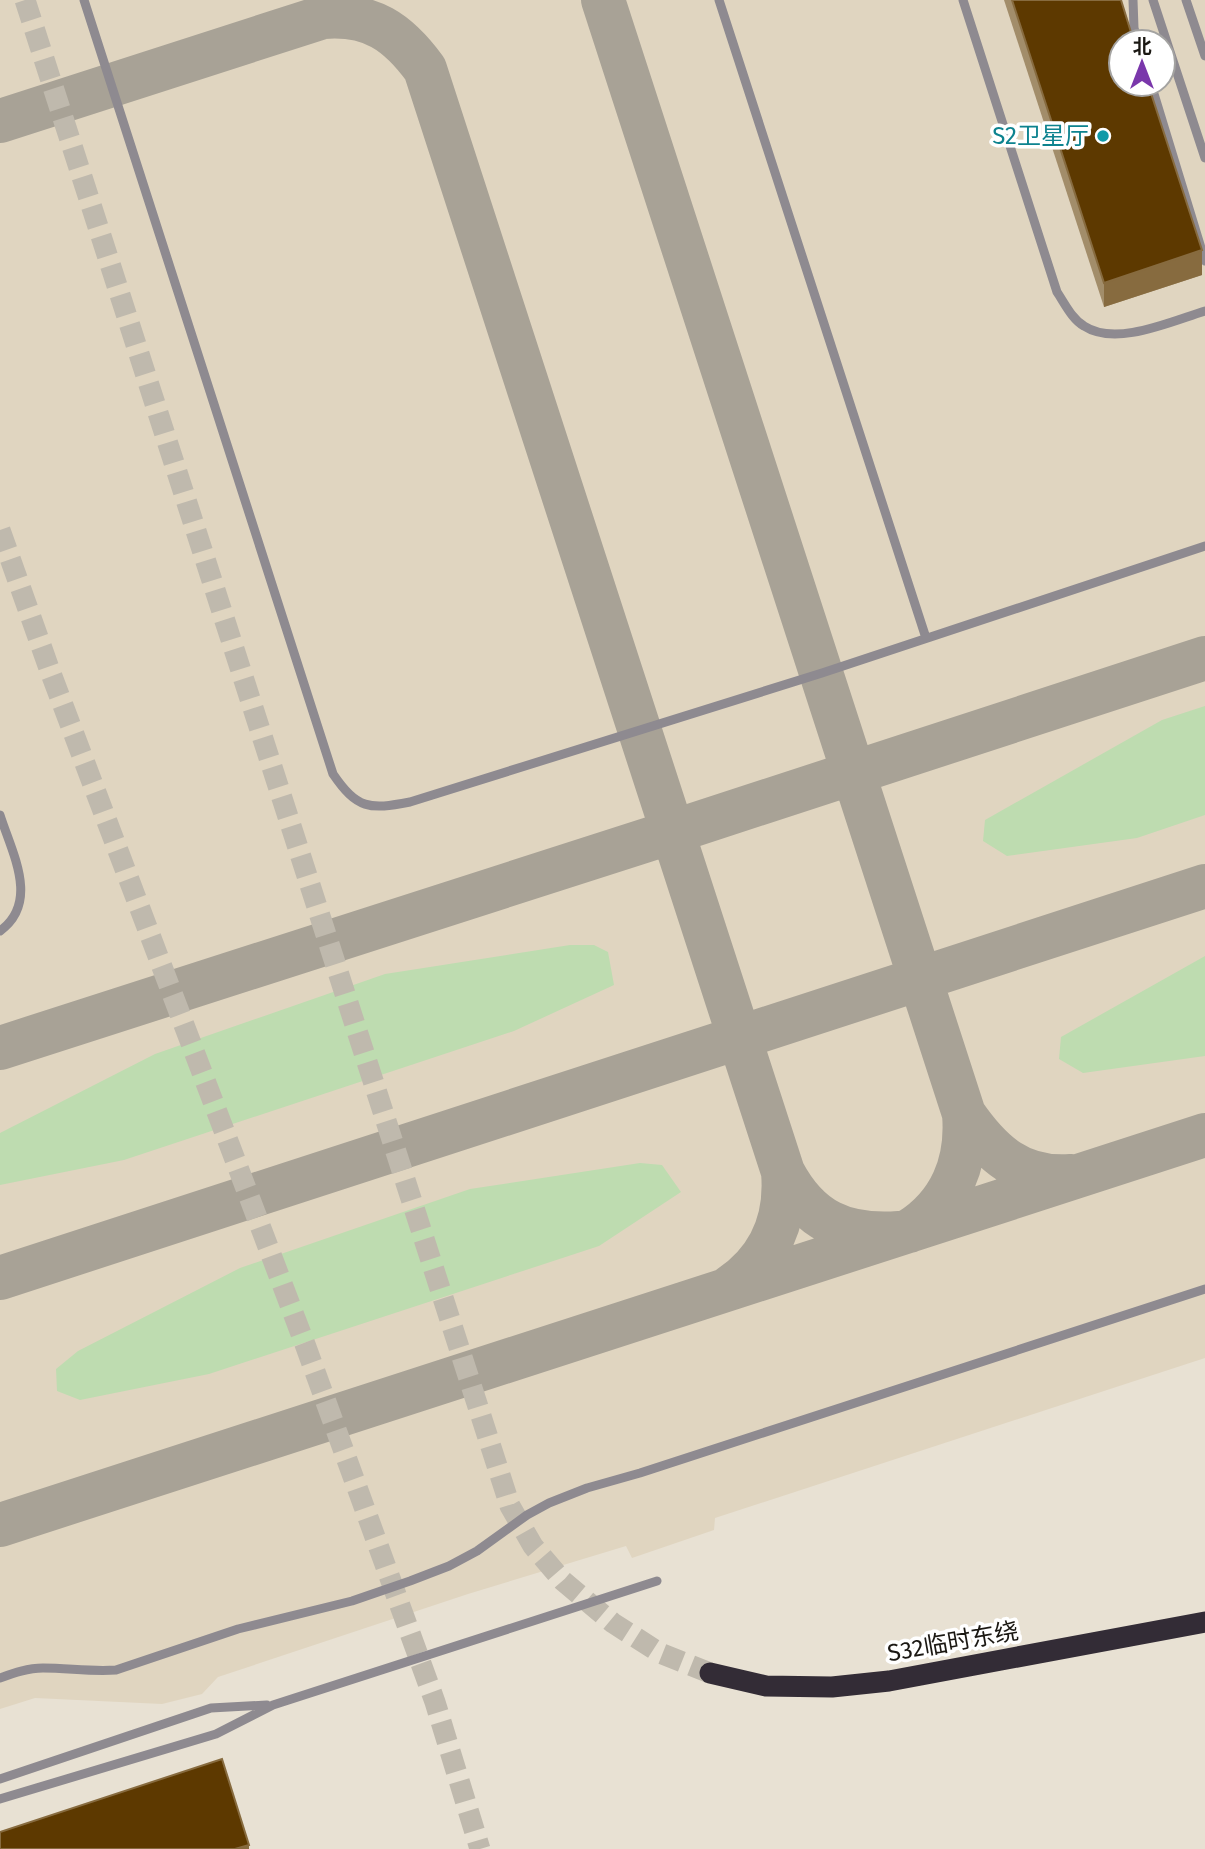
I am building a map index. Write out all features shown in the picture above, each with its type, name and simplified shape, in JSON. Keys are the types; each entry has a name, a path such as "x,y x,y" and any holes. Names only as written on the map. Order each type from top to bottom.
{"highway":[{"name":"S32临时东绕","path":"710,1673 766,1686 832,1687 889,1681 1205,1622"}],"lane":[{"path":"84,0 333,774 346,793 364,805 384,807 410,802 1205,546"},
{"path":"719,0 926,638"},
{"path":"963,0 1057,292 1070,313 1085,327 1106,333 1126,334 1205,311"},
{"path":"1133,0 1134,28"},
{"path":"1153,0 1205,158"},
{"path":"1186,0 1205,56"},
{"path":"1155,98 1205,261"},
{"path":"0,815 21,883 21,901 12,922 0,931"},
{"path":"0,1678 42,1667 101,1672 116,1670 238,1629 377,1593 449,1566 477,1551 527,1516 567,1495 1205,1289"},
{"path":"0,1799 216,1734 272,1705 657,1581"},
{"path":"0,1779 211,1709 272,1705"}],"shaded area":[{"path":"0,0 1205,0 1205,1358 715,1518 714,1530 632,1558 626,1546 468,1594 218,1677 202,1694 162,1704 35,1698 0,1709"}],"green space":[{"path":"1205,706 1205,815 1137,838 1007,856 983,841 985,820 1162,720"},
{"path":"570,945 594,945 608,952 614,985 514,1031 124,1160 0,1185 0,1133 155,1054 385,974"},
{"path":"1205,956 1205,1056 1083,1073 1059,1059 1061,1037"},
{"path":"640,1163 662,1165 681,1192 599,1246 209,1374 80,1400 57,1391 56,1369 78,1351 240,1268 470,1189"}],"building":[{"name":"S2卫星厅","path":"1012,0 1121,0 1130,28 1107,28 1107,98 1153,98 1202,250 1104,283"},
{"path":"222,1759 249,1845 235,1849 0,1849 0,1832"}],"taxiway":[{"path":"603,0 964,1114 963,1149 954,1181 936,1208 909,1231"},
{"path":"0,121 323,17 355,18 369,22 394,35 415,56 425,69 783,1172 804,1203 830,1222 861,1232 899,1233"},
{"path":"0,1048 1205,658"},
{"path":"0,1278 1205,886"},
{"path":"964,1114 985,1141 1009,1161 1037,1173 1071,1176"},
{"path":"0,1525 1205,1135"},
{"path":"730,1287 756,1264 773,1237 782,1206 783,1172"}],"tunnel":[{"path":"25,0 510,1506 533,1546 563,1581 613,1623 660,1653 710,1673"},
{"path":"0,530 50,671 306,1347 435,1702 480,1849"}],"place":[{"name":"S2卫星厅","path":"1103,136"}]}
